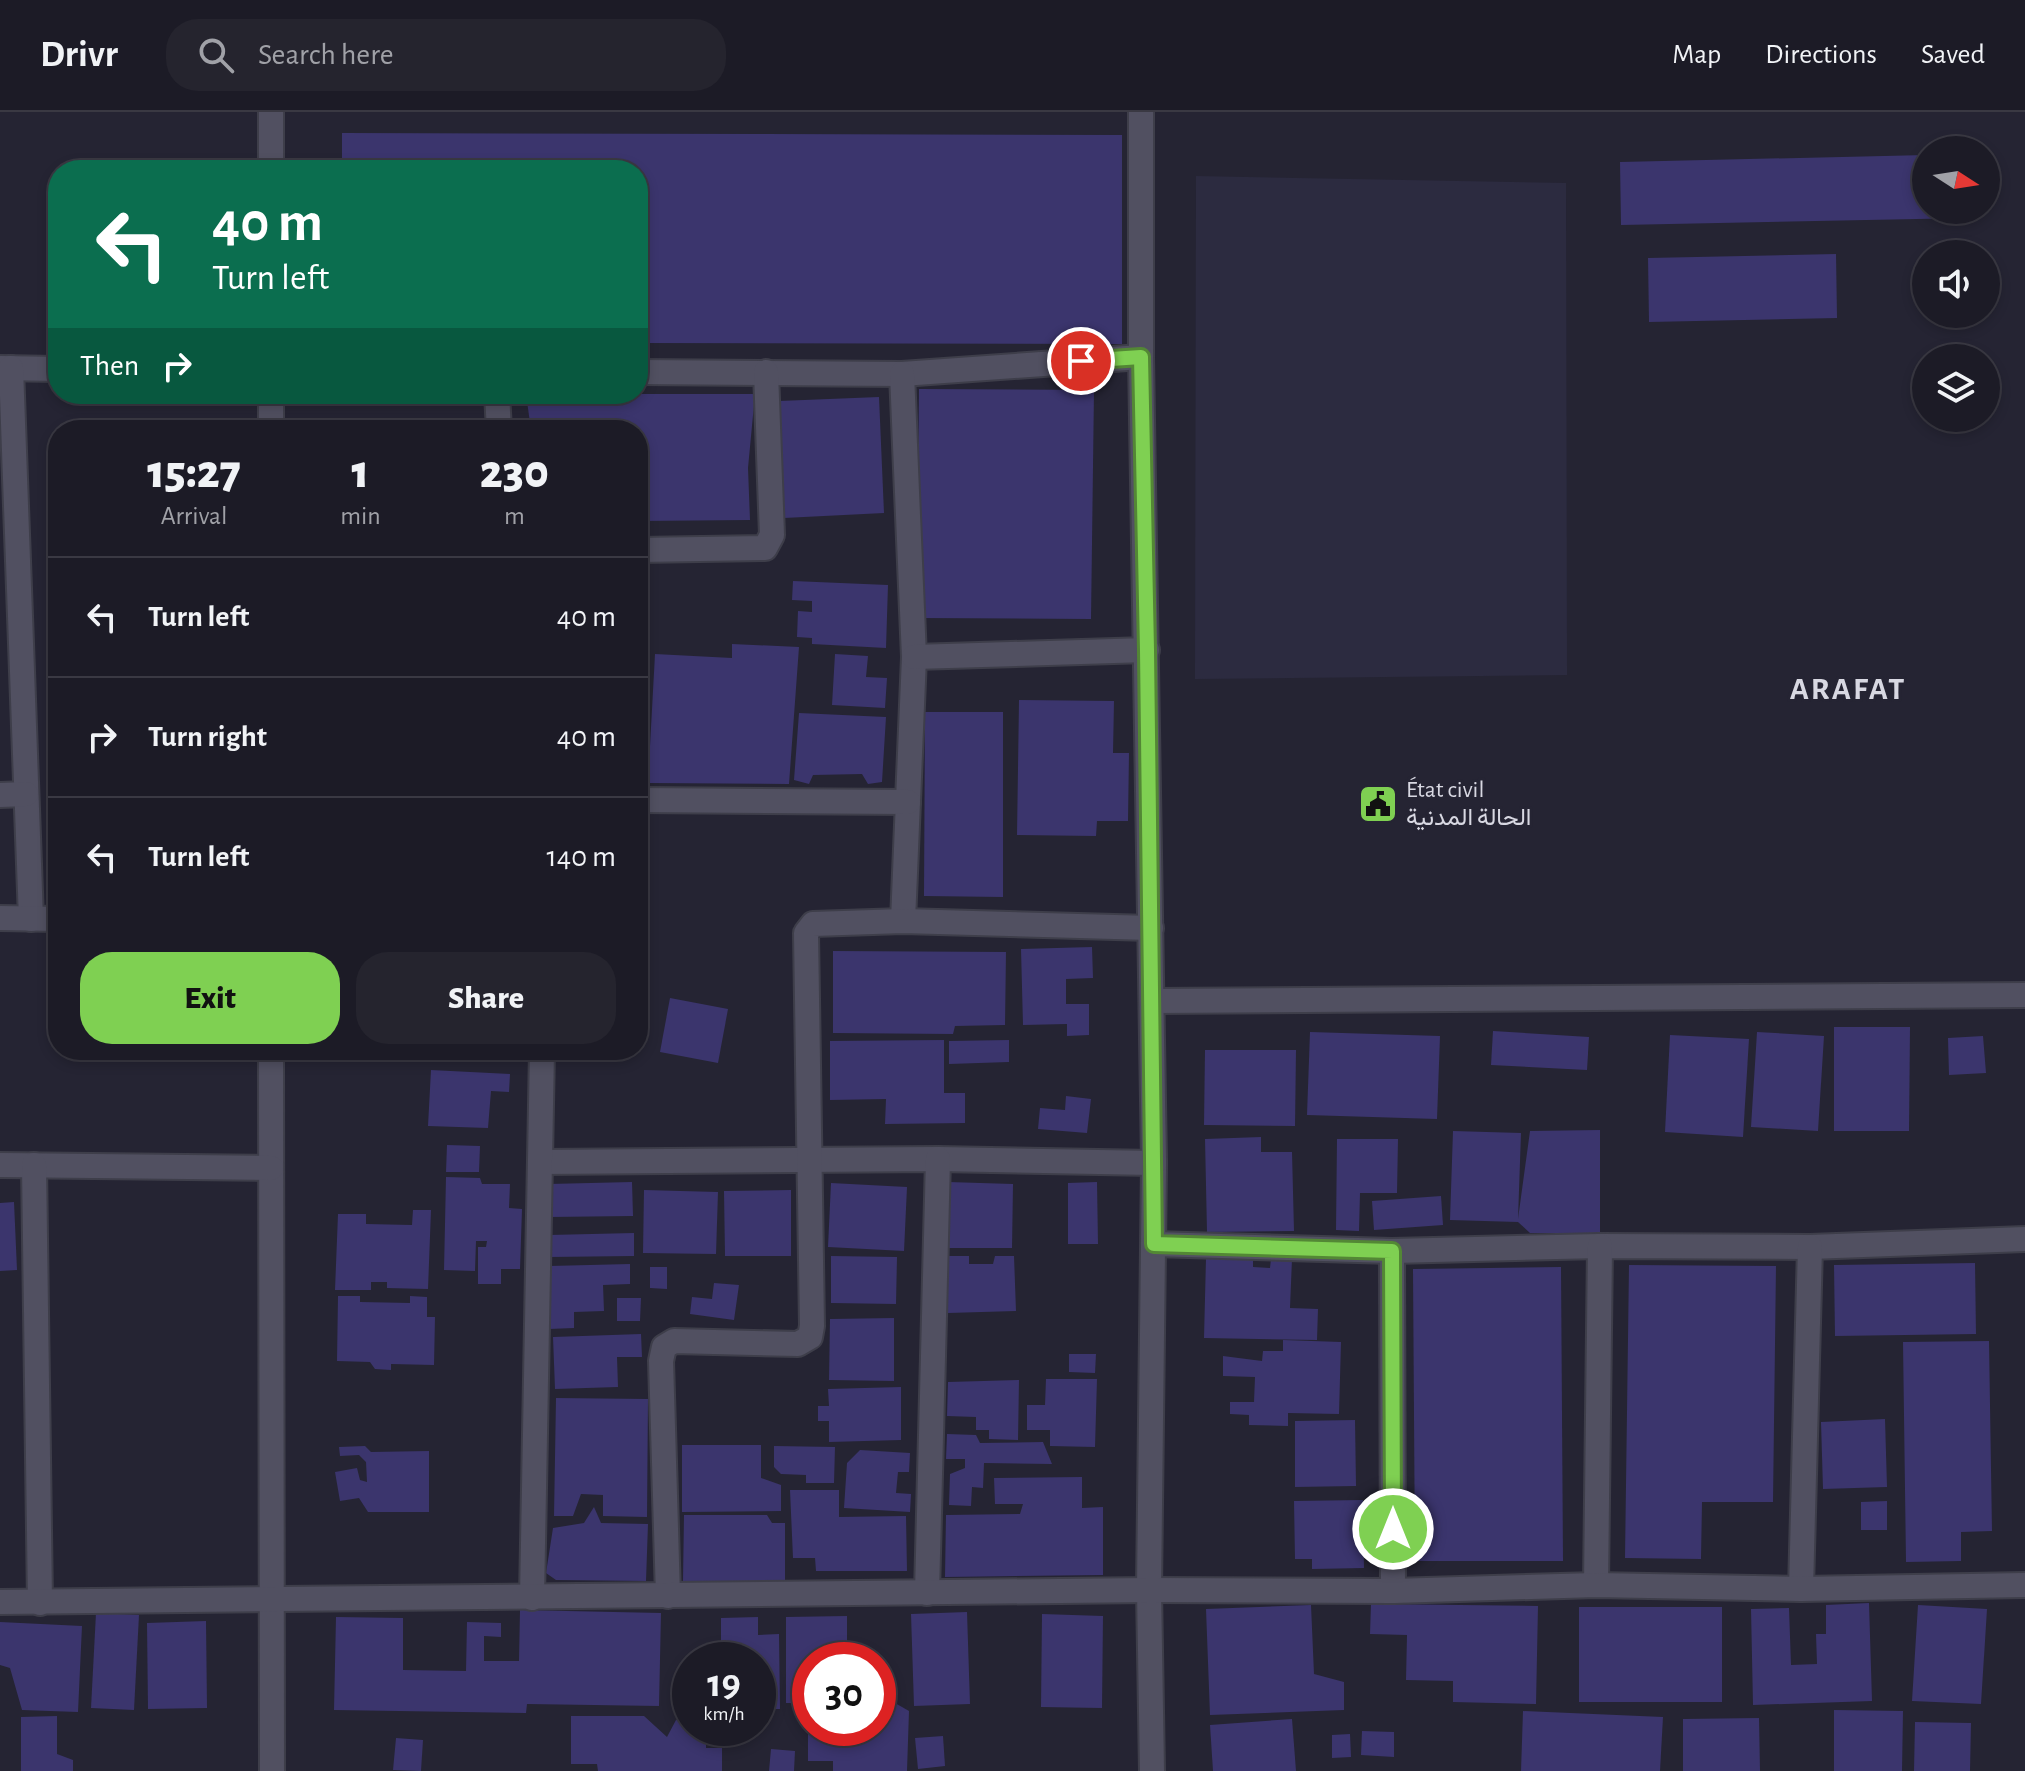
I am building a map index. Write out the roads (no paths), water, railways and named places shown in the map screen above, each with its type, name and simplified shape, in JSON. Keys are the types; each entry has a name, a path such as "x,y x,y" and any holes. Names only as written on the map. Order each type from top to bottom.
{"street":[{"path":"271,112 271,160"},
{"path":"1141,112 1141,357 1154,1163 1149,1590 1152,1771"},
{"path":"648,372 902,374 1141,357"},
{"path":"31,919 6,368 48,369"},
{"path":"648,550 765,548 772,535 766,372"},
{"path":"902,374 914,657 903,921"},
{"path":"914,657 1147,650"},
{"path":"0,795 26,794"},
{"path":"648,800 908,802"},
{"path":"0,918 48,919"},
{"path":"668,1596 661,1361 664,1347 674,1341 798,1344 810,1337 806,933 813,924 903,921 1151,928"},
{"path":"1152,1001 2025,995"},
{"path":"271,1060 272,1771"},
{"path":"532,1598 542,1060"},
{"path":"927,1593 938,1159"},
{"path":"540,1162 938,1159 1154,1163"},
{"path":"0,1165 271,1168"},
{"path":"34,1165 40,1603"},
{"path":"1154,1244 1392,1251 1600,1246 1810,1247 2025,1239"},
{"path":"1596,1585 1600,1246"},
{"path":"1801,1589 1810,1247"},
{"path":"1392,1251 1393,1591"},
{"path":"0,1602 1149,1590 1393,1591 1596,1585 1801,1589 2025,1585"}],"place":[{"name":"État civil الحالة المدنية","path":"1378,804"}],"district":[{"name":"ARAFAT","path":"1848,689"}]}
